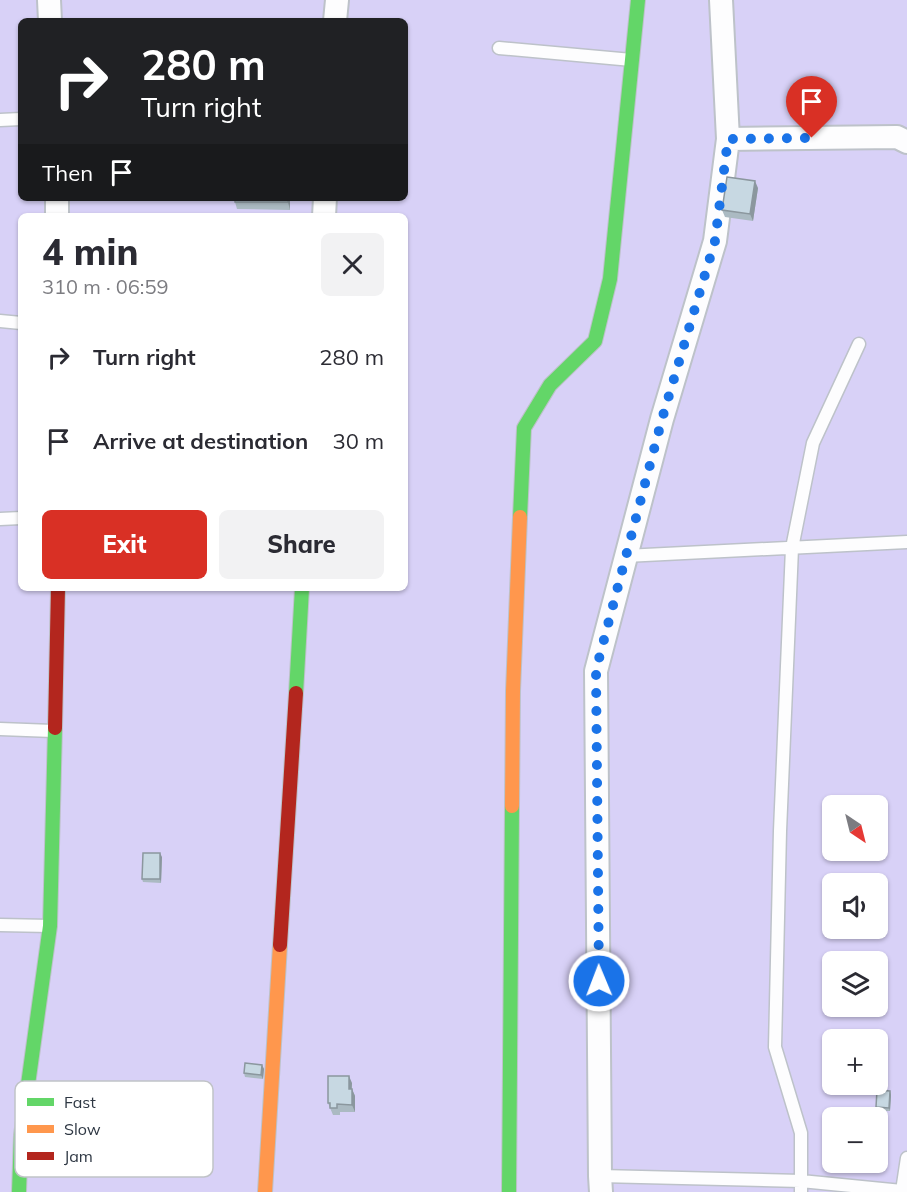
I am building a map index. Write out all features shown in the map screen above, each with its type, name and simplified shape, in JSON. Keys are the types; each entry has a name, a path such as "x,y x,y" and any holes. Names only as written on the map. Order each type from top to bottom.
{"street":[{"path":"49,0 50,18"},
{"path":"335,18 337,0"},
{"path":"509,1192 513,691 524,428 550,385 595,341 610,279 638,0"},
{"path":"601,1184 596,670 662,419 715,241 728,139 721,0"},
{"path":"728,139 897,137 907,142"},
{"path":"25,1081 50,926 58,591"},
{"path":"265,1192 302,591"},
{"path":"18,1177 19,1192"}],"lane":[{"path":"499,48 633,60"},
{"path":"0,120 18,119"},
{"path":"0,321 18,323"},
{"path":"801,1187 801,1133 775,1047 780,831 792,548 813,443 859,345"},
{"path":"0,519 18,519"},
{"path":"625,556 907,543"},
{"path":"0,729 55,731"},
{"path":"0,925 50,926"},
{"path":"601,1184 902,1191 907,1158"}],"shaded area":[{"path":"0,0 907,0 907,1192 0,1192"}],"building":[{"path":"727,177 755,181 750,214 722,210"},
{"path":"235,201 288,201 288,202"},
{"path":"143,853 160,853 160,879 142,879"},
{"path":"245,1063 262,1065 261,1075 244,1073"},
{"path":"328,1076 349,1076 352,1105 337,1104 337,1108 330,1108"},
{"path":"888,1091 890,1091 889,1108 876,1107 877,1095 888,1095"}],"traffic: fast":[{"path":"520,517 524,428 550,385 595,341 610,279 638,0"},
{"path":"296,693 302,591"},
{"path":"28,1081 50,926 55,728"},
{"path":"509,1192 512,806"},
{"path":"19,1192 20,1177"}],"traffic: slow":[{"path":"512,806 513,691 520,517"},
{"path":"265,1192 280,945"}],"traffic: jam":[{"path":"55,728 58,591"},
{"path":"280,945 296,693"}],"route":[{"path":"599,981 596,670 662,419 715,241 728,139 812,138"}]}
